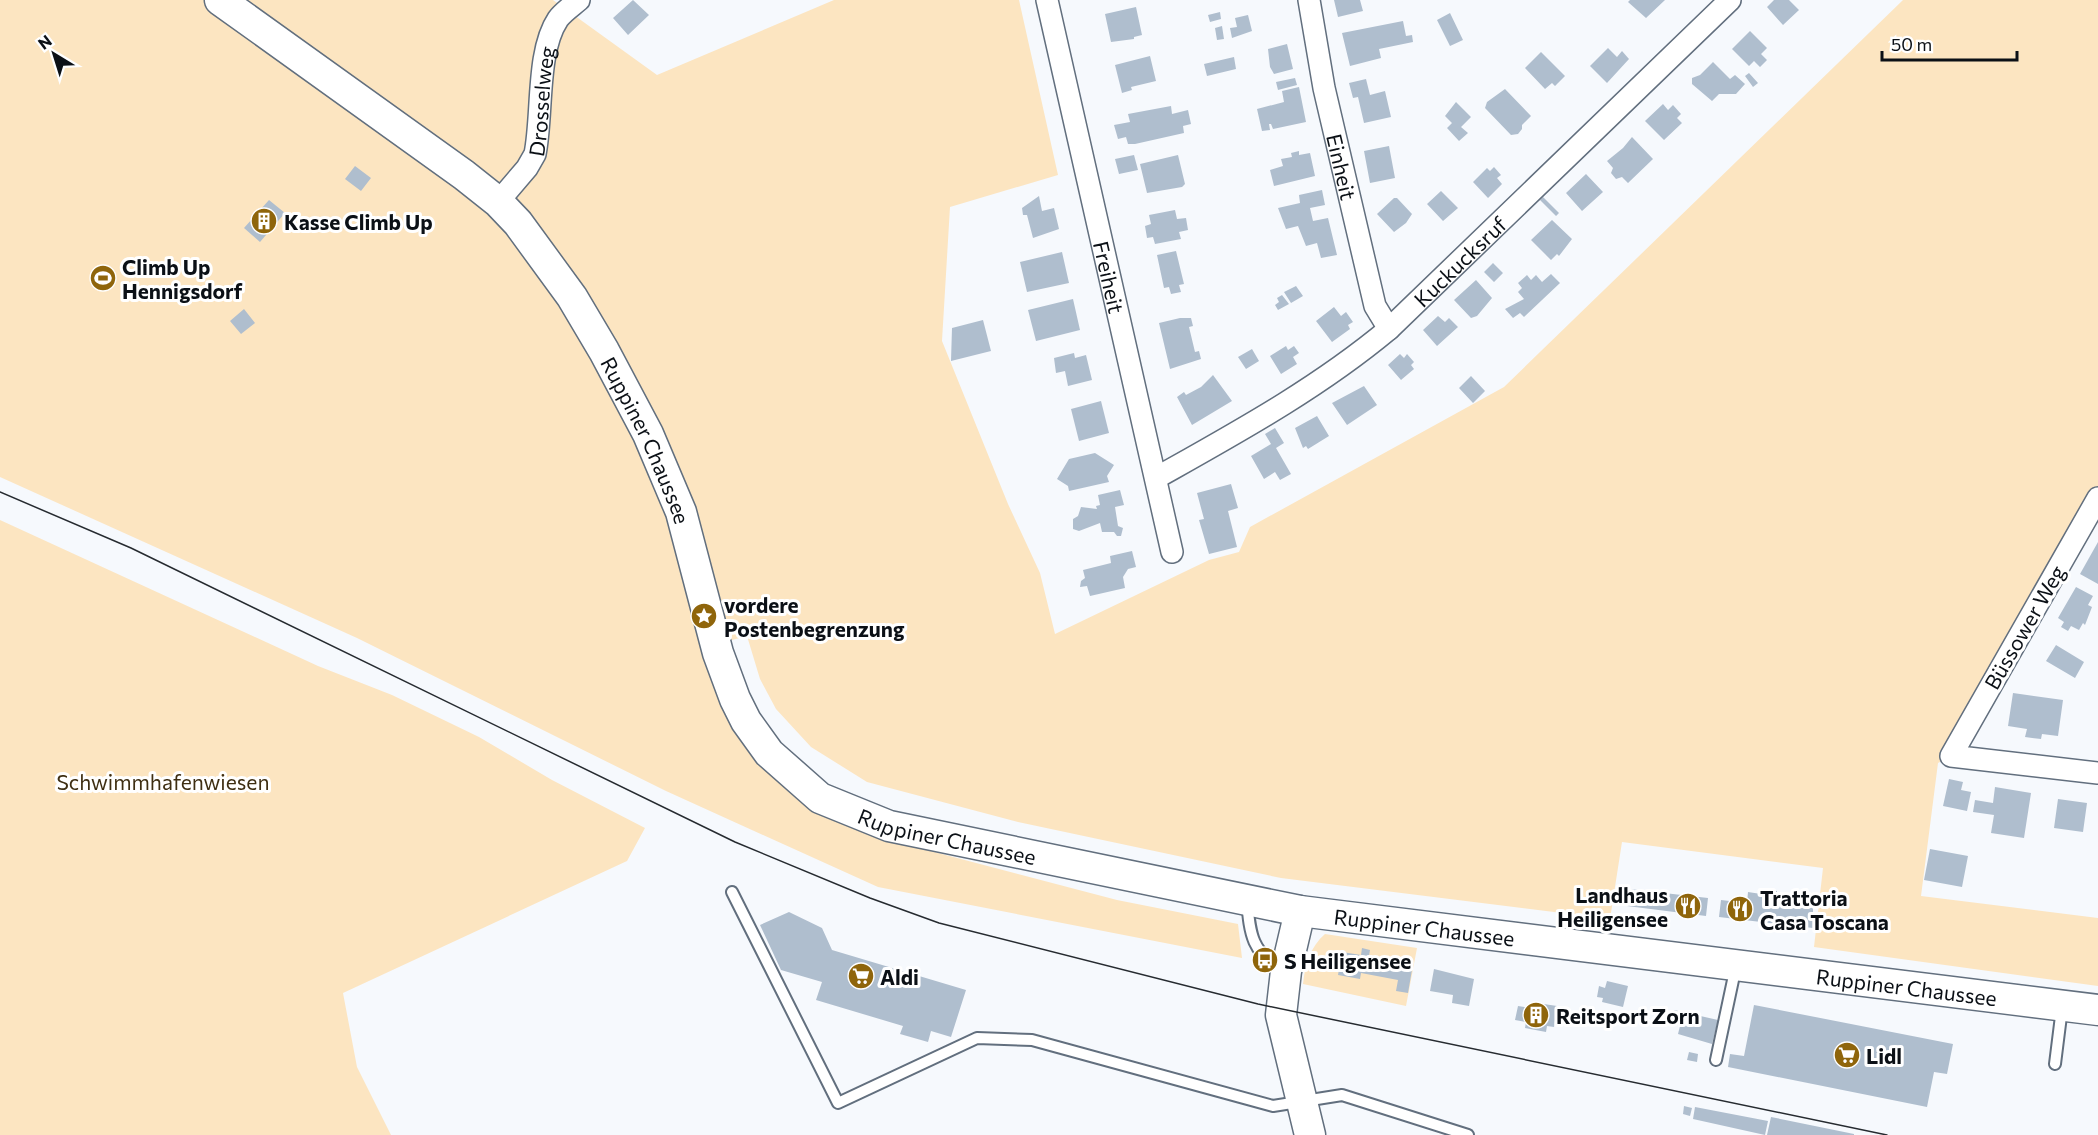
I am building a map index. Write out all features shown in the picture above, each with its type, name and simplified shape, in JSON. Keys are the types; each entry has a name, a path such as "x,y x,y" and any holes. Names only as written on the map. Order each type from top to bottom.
{"main road":[{"name":"Ruppiner Chaussee","path":"220,0 498,202 524,231 572,297 648,434 681,512 727,676 746,721 769,753 805,787 838,807 889,826 1300,911 2098,1010"},
{"path":"1300,911 1286,971 1281,1015 1310,1135"}],"street":[{"name":"Drosselweg","path":"498,202 528,168 535,154 546,57 551,34 559,19 579,0"},
{"name":"Freiheit","path":"1047,0 1172,552"},
{"name":"Einheit","path":"1309,0 1324,88 1375,306 1389,329"},
{"name":"Kuckucksruf","path":"1156,478 1255,422 1345,366 1389,329 1730,0"},
{"name":"Büssower Weg","path":"2098,498 1951,756 2098,773"}],"lane":[{"path":"732,892 838,1103 977,1038 1032,1040 1273,1106 1342,1095 1468,1135"},
{"path":"1246,898 1249,927 1257,947 1265,960 1286,971"},
{"path":"1716,1060 1736,966"},
{"path":"2055,1064 2062,1006"}],"green space":[{"path":"0,0 553,0 657,75 834,0 1019,0 1058,175 950,207 942,341 1008,504 1040,573 1055,634 1209,560 1239,552 1250,527 1504,387 1903,0 2098,0 2098,498 1951,756 1938,763 1921,896 2098,918 2098,986 1814,947 1823,868 1622,842 1610,919 1281,878 1018,822 867,782 811,747 776,709 760,679 747,636 706,647 769,772 794,796 832,818 919,848 1117,900 1238,924 1242,958 878,887 666,791 357,638 0,477"},
{"name":"Schwimmhafenwiesen","path":"0,520 318,666 392,695 479,737 552,780 645,828 627,861 343,993 357,1067 391,1135 0,1135"},
{"path":"1325,934 1417,948 1406,1006 1303,984 1309,957"}],"building":[{"path":"633,0 649,15 628,35 613,18"},
{"path":"1334,0 1360,0 1363,11 1338,17"},
{"path":"1630,0 1665,0 1646,18 1628,2"},
{"path":"1774,0 1789,0 1799,10 1783,25 1767,7"},
{"path":"1136,7 1142,35 1134,39 1111,42 1105,14"},
{"path":"1220,12 1221,19 1210,22 1208,15"},
{"path":"1450,13 1463,40 1450,46 1437,20"},
{"path":"1248,15 1252,31 1232,38 1230,28 1237,27 1235,18"},
{"path":"1403,21 1406,36 1412,35 1413,42 1379,49 1381,58 1350,66 1342,33"},
{"path":"1222,26 1224,39 1217,40 1215,28"},
{"path":"1750,31 1767,48 1761,54 1767,60 1760,67 1754,61 1749,66 1732,49"},
{"path":"1287,44 1293,69 1274,74 1270,67 1268,49"},
{"path":"1608,48 1617,57 1622,51 1629,59 1607,83 1590,66"},
{"path":"1541,52 1565,76 1555,86 1552,83 1545,89 1525,68"},
{"path":"1150,56 1156,81 1131,87 1132,90 1122,93 1115,65"},
{"path":"1234,57 1236,69 1207,76 1204,64"},
{"path":"1713,62 1730,79 1735,75 1745,84 1736,94 1719,94 1712,101 1692,84 1692,78 1700,75"},
{"path":"1749,73 1758,83 1753,87 1745,76"},
{"path":"1295,78 1297,85 1278,90 1276,82"},
{"path":"1366,79 1370,95 1385,91 1391,117 1364,123 1358,97 1353,98 1349,83"},
{"path":"1299,87 1306,122 1273,129 1269,124 1270,130 1262,131 1257,109 1284,102 1282,91"},
{"path":"1505,89 1531,116 1522,125 1518,134 1511,135 1485,108 1487,102"},
{"path":"1456,102 1471,117 1461,127 1468,133 1459,141 1447,128 1452,123 1445,116"},
{"path":"1663,104 1668,110 1673,105 1681,114 1677,118 1682,123 1664,140 1645,121"},
{"path":"1171,106 1172,114 1188,110 1191,124 1183,126 1184,133 1135,144 1128,144 1126,137 1118,139 1114,125 1130,122 1128,114"},
{"path":"1632,137 1653,159 1628,183 1622,177 1616,179 1611,173 1613,168 1607,161"},
{"path":"1389,146 1395,178 1370,183 1364,151"},
{"path":"1299,151 1299,155 1310,153 1315,176 1274,186 1270,170 1283,166 1281,159 1292,157 1291,153"},
{"path":"1134,155 1138,170 1119,174 1115,159"},
{"path":"1178,155 1185,184 1182,187 1147,193 1140,164"},
{"path":"355,166 371,178 361,191 345,179"},
{"path":"1494,167 1501,175 1497,178 1502,184 1488,198 1473,182 1487,168 1490,171"},
{"path":"1586,174 1603,192 1582,211 1566,193"},
{"path":"1322,190 1325,205 1310,208 1313,221 1328,218 1337,255 1321,258 1317,243 1306,246 1298,226 1286,229 1278,208 1300,203 1299,195"},
{"path":"1441,191 1458,208 1443,221 1427,204"},
{"path":"1039,196 1042,211 1054,208 1059,229 1033,238 1027,215 1023,215 1022,208"},
{"path":"1543,197 1559,213 1556,216 1540,200"},
{"path":"1394,198 1397,198 1412,214 1406,223 1394,232 1377,214"},
{"name":"Kasse Climb Up","path":"269,200 285,213 260,242 244,228"},
{"path":"1175,210 1177,219 1186,218 1188,230 1179,232 1181,239 1155,244 1153,237 1147,238 1145,226 1151,224 1149,215"},
{"path":"1552,220 1572,239 1559,256 1557,254 1551,260 1531,240"},
{"path":"1176,251 1184,284 1179,285 1181,292 1171,294 1169,287 1164,288 1157,255"},
{"path":"1062,252 1069,283 1027,292 1020,262"},
{"path":"1493,263 1503,273 1494,282 1484,272"},
{"path":"1551,274 1560,283 1524,317 1520,313 1513,318 1505,309 1524,299 1518,292 1522,288 1518,283 1527,275 1531,280 1536,275 1542,282"},
{"path":"1476,280 1492,298 1477,316 1471,318 1454,300"},
{"path":"1296,286 1303,296 1291,303 1284,292"},
{"path":"1282,295 1289,304 1278,310 1275,305 1279,302 1277,298"},
{"path":"1073,299 1080,330 1036,341 1028,310"},
{"path":"1334,307 1341,316 1346,312 1353,322 1348,325 1350,329 1332,342 1316,321"},
{"path":"244,309 255,323 241,334 230,321"},
{"path":"1438,316 1445,322 1449,318 1458,327 1437,346 1423,330"},
{"path":"1191,318 1193,326 1189,327 1195,352 1199,351 1201,359 1170,369 1159,323"},
{"path":"983,320 991,351 951,361 952,328"},
{"path":"1286,346 1288,350 1294,346 1299,353 1293,357 1297,364 1281,374 1270,356"},
{"path":"1252,349 1259,361 1246,369 1238,357"},
{"path":"1074,353 1075,358 1086,355 1092,380 1068,386 1065,371 1056,373 1054,358"},
{"path":"1400,354 1404,358 1407,354 1414,362 1411,365 1414,369 1401,380 1388,365"},
{"path":"1213,375 1232,401 1192,425 1177,397 1184,392 1186,395 1201,387"},
{"path":"1471,376 1485,391 1473,403 1459,388"},
{"path":"1364,386 1377,405 1347,425 1332,403"},
{"path":"1101,401 1109,433 1079,441 1071,409"},
{"path":"1317,416 1329,436 1308,449 1306,446 1303,448 1295,428"},
{"path":"1275,428 1284,443 1276,448 1291,474 1280,480 1275,472 1264,479 1251,456 1271,444 1265,434"},
{"path":"1095,453 1114,465 1107,476 1109,482 1069,491 1068,486 1057,479 1069,459"},
{"path":"1231,484 1238,508 1228,511 1237,547 1209,554 1199,520 1204,519 1197,493"},
{"path":"1120,490 1124,505 1115,507 1118,526 1123,528 1121,536 1117,536 1114,532 1102,532 1100,523 1079,531 1073,529 1073,519 1078,516 1081,507 1097,509 1096,506 1100,505 1098,495"},
{"path":"2098,542 2098,584 2080,574"},
{"path":"1132,551 1136,567 1128,569 1123,577 1125,588 1090,596 1087,586 1080,587 1081,581 1085,578 1083,570 1111,563 1110,556"},
{"path":"2076,587 2093,596 2088,605 2092,607 2085,625 2083,623 2079,630 2071,626 2068,631 2061,627 2064,622 2058,618"},
{"path":"2056,645 2084,662 2075,678 2046,661"},
{"path":"2013,693 2063,700 2058,736 2042,734 2041,739 2025,737 2027,729 2008,726"},
{"path":"1949,779 1963,782 1961,790 1971,792 1967,811 1943,806"},
{"path":"1995,787 2031,793 2024,838 1991,833 1994,815 1973,812 1975,800 1993,803"},
{"path":"2058,799 2087,803 2083,832 2054,828"},
{"path":"1930,849 1968,856 1962,887 1924,880"},
{"path":"1629,889 1708,898 1706,916 1627,906"},
{"path":"1762,889 1777,891 1775,906 1795,908 1796,898 1813,899 1813,928 1719,917 1721,900 1747,903 1748,892 1761,894"},
{"name":"Aldi","path":"789,912 822,928 832,950 966,990 951,1037 931,1031 928,1042 900,1034 903,1026 816,1000 822,982 781,970 760,925"},
{"path":"1362,948 1370,950 1369,956 1413,964 1408,993 1396,991 1398,980 1361,973 1360,979 1338,975 1342,952 1361,955"},
{"path":"1434,969 1474,979 1469,1006 1452,1003 1453,995 1430,991"},
{"path":"1607,981 1628,986 1623,1007 1602,1002 1603,998 1597,997 1599,986 1605,988"},
{"name":"Reitsport Zorn","path":"1537,1003 1557,1006 1554,1027 1547,1026 1546,1032 1525,1028 1526,1022 1515,1020 1518,1006 1536,1009"},
{"name":"Lidl","path":"1754,1005 1953,1044 1947,1074 1934,1072 1927,1107 1728,1067 1730,1054 1744,1056"},
{"path":"1674,1010 1718,1020 1712,1044 1678,1034 1680,1026 1670,1024"},
{"path":"1689,1052 1698,1054 1697,1062 1687,1060"},
{"path":"1684,1106 1692,1108 1690,1116 1683,1114"},
{"path":"1695,1107 1768,1121 1765,1135 1693,1119"},
{"path":"1771,1117 1854,1134 1854,1135 1767,1135"}],"tram line":[{"path":"0,492 131,548 735,842 870,898 939,923 1258,1004 1887,1135"}],"place":[{"name":"Kasse Climb Up","path":"264,221"},
{"name":"Climb Up Hennigsdorf","path":"103,278"},
{"name":"vordere Postenbegrenzung","path":"704,616"},
{"name":"Landhaus Heiligensee","path":"1688,906"},
{"name":"Trattoria Casa Toscana","path":"1740,909"},
{"name":"S Heiligensee","path":"1265,960"},
{"name":"Aldi","path":"861,976"},
{"name":"Reitsport Zorn","path":"1536,1015"},
{"name":"Lidl","path":"1847,1055"}]}
